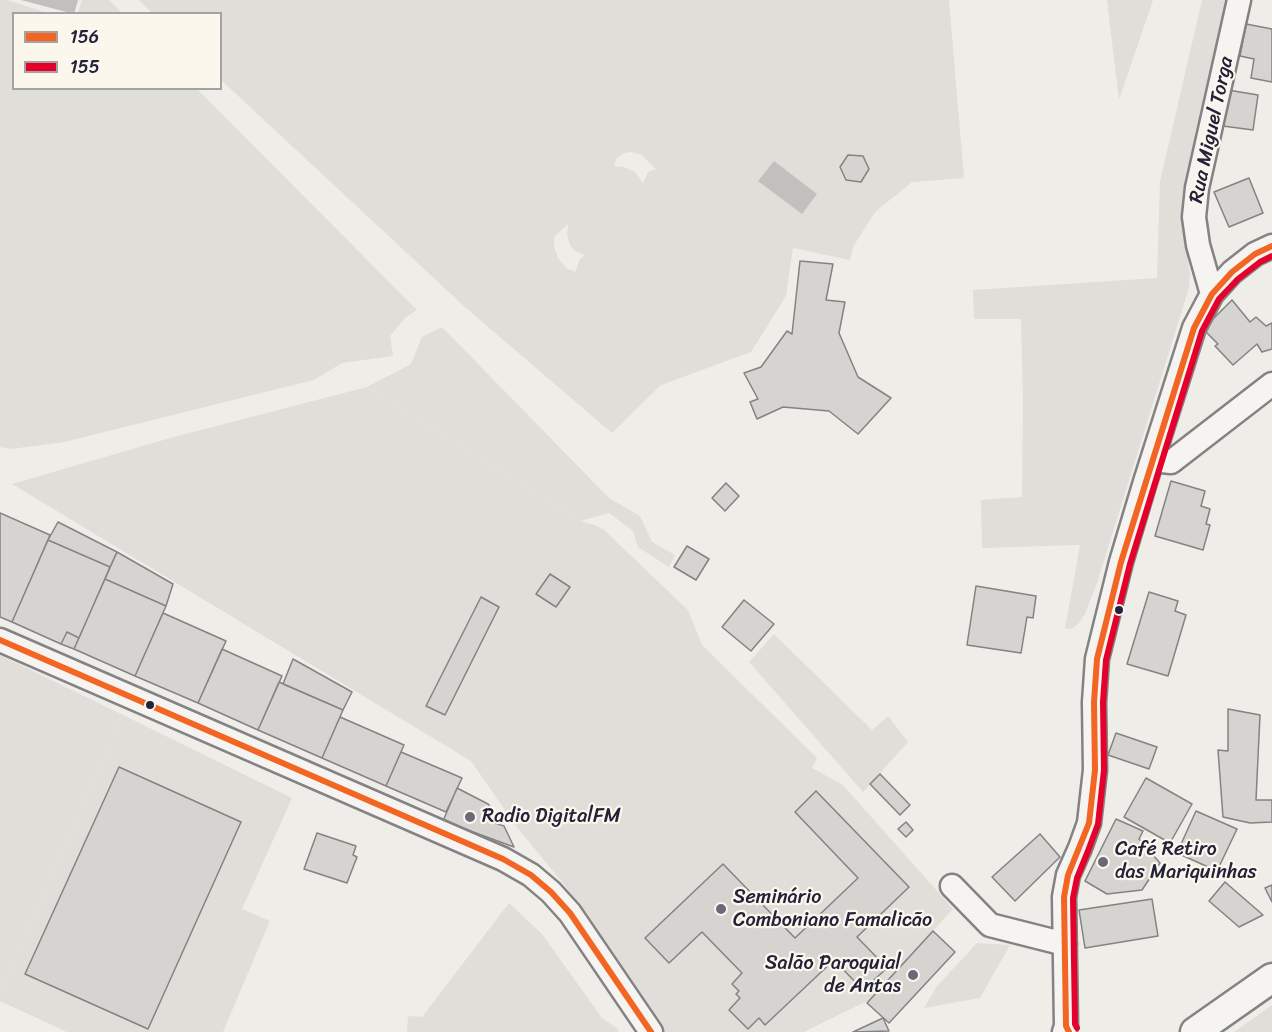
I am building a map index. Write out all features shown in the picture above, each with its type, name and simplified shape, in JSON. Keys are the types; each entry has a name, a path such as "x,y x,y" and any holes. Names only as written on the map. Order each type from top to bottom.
{"main road":[{"path":"1195,1032 1272,978"}],"street":[{"name":"Rua Miguel Torga","path":"1212,294 1198,245 1194,217 1197,188 1239,0"},
{"path":"1066,1030 1064,897 1068,875 1089,823 1095,770 1094,702 1097,659 1121,562 1194,328 1212,294 1232,272 1255,254 1272,246"},
{"path":"1152,460 1171,462 1272,384"},
{"path":"0,640 502,859 531,874 570,913 651,1032"},
{"path":"952,886 990,925 1065,944"}],"shaded area":[{"path":"0,0 7,0 44,12 12,12 12,90 198,90 417,310 406,317 390,336 393,356 342,363 314,380 64,442 11,449 0,447"},
{"path":"21,0 78,0 75,12"},
{"path":"82,0 109,0 121,12 78,12"},
{"path":"139,0 949,0 964,178 912,182 875,212 853,247 850,260 793,248 786,296 751,352 661,385 612,433 466,308 222,81 222,12 151,12","holes":["624,153 642,155 656,169 648,172 643,183 635,172 614,166 617,158","568,224 567,235 575,251 585,255 580,259 575,272 566,268 558,258 554,247 554,237"]},
{"path":"1107,0 1153,0 1119,100"},
{"path":"1202,0 1230,0 1185,194 1184,232 1190,274 1189,288 1097,583 1085,614 1078,624 1071,629 1065,628 1080,545 982,548 981,500 1022,497 1021,319 974,319 973,290 1157,278 1160,182"},
{"path":"774,161 817,194 802,214 758,181"},
{"path":"442,327 609,498 640,516 652,542 675,555 669,567 638,547 633,531 609,513 581,521 367,387 411,364 422,337"},
{"path":"367,387 581,521 603,529 688,610 702,645 817,758 812,768 843,785 953,909 871,999 804,1032 664,1032 566,887 516,826 471,761 12,484 170,438"},
{"path":"774,634 872,730 888,716 908,742 863,792 749,662"},
{"path":"0,655 123,715 0,993"},
{"path":"695,678 772,751 623,907 546,835"},
{"path":"123,715 292,798 242,909 270,921 223,1032 67,1032 0,1001 0,993"},
{"path":"509,903 542,934 602,1018 619,1032 407,1032 408,1016 422,1017"},
{"path":"977,943 1010,945 980,998 924,1008 937,986"},
{"path":"1272,1005 1272,1032 1234,1032 1251,1020"}],"building":[{"path":"1246,24 1272,29 1272,82 1251,78 1254,59 1240,56"},
{"path":"1228,90 1258,95 1253,130 1223,126"},
{"path":"848,155 863,156 869,169 861,182 846,180 840,167"},
{"path":"1249,178 1263,213 1229,227 1214,192"},
{"path":"800,261 833,264 826,300 845,302 839,333 858,377 891,398 858,434 829,411 783,407 757,419 750,402 758,399 744,373 761,367 787,331 792,334"},
{"path":"1232,300 1250,322 1256,317 1266,326 1272,323 1272,349 1262,352 1257,344 1233,365 1215,346 1218,344 1203,329"},
{"path":"1171,481 1205,491 1201,506 1210,509 1206,524 1210,525 1203,550 1155,536"},
{"path":"726,483 739,496 725,511 712,498"},
{"path":"0,513 50,535 12,622 0,617"},
{"path":"58,522 117,552 110,567 48,540"},
{"path":"48,540 110,567 79,638 67,632 61,644 12,622"},
{"path":"687,546 709,559 696,580 674,567"},
{"path":"117,552 173,584 166,606 105,579"},
{"path":"550,574 570,587 556,607 536,594"},
{"path":"105,579 166,606 135,676 74,649"},
{"path":"976,586 1036,596 1033,618 1027,617 1021,653 967,645"},
{"path":"1149,592 1178,601 1175,611 1186,615 1168,676 1127,664"},
{"path":"481,597 499,607 445,715 426,706"},
{"path":"744,600 774,624 751,651 722,627"},
{"path":"163,613 226,641 198,703 135,676"},
{"path":"67,632 79,638 74,649 61,644"},
{"path":"222,649 282,676 258,730 198,703"},
{"path":"293,659 352,692 343,710 283,684"},
{"path":"279,682 343,710 322,758 258,730"},
{"path":"1228,709 1260,715 1256,800 1272,800 1272,822 1250,823 1223,817 1218,750 1228,751"},
{"path":"340,717 404,745 386,786 322,758"},
{"path":"1116,733 1157,747 1149,769 1108,755"},
{"path":"401,752 462,778 446,812 386,786"},
{"path":"119,767 241,822 148,1029 25,974"},
{"path":"880,774 910,805 900,815 870,784"},
{"path":"1146,778 1192,804 1170,843 1124,817"},
{"name":"Radio DigitalFM","path":"457,788 488,804 494,811 495,823 504,826 514,847 443,821"},
{"name":"Seminário Comboniano Famalicão","path":"816,791 909,887 857,937 887,968 863,990 834,960 765,1025 759,1018 748,1029 729,1010 740,998 736,994 739,991 732,984 742,973 702,932 669,963 645,938 723,864 795,938 858,878 795,812"},
{"path":"1196,811 1237,829 1217,871 1177,853"},
{"path":"1116,819 1143,831 1139,839 1160,863 1142,890 1107,894 1085,881"},
{"path":"906,822 913,830 906,837 898,829"},
{"path":"317,833 356,846 353,855 357,857 347,883 304,869"},
{"path":"1040,834 1060,857 1015,901 992,877"},
{"path":"1225,882 1263,915 1239,927 1209,901"},
{"path":"1272,885 1272,902 1265,888"},
{"path":"1152,899 1158,936 1085,948 1079,910"},
{"name":"Salão Paroquial de Antas","path":"933,931 955,952 889,1023 867,1003"},
{"path":"883,1018 889,1031 853,1032"}],"transit line":[{"name":"156","path":"1069,1032 1066,1026 1064,897 1068,875 1089,823 1095,770 1094,702 1097,659 1121,562 1194,328 1212,294 1232,272 1255,254 1272,246"},
{"name":"155","path":"1077,1028 1075,1024 1073,898 1077,878 1098,824 1104,770 1103,702 1106,660 1130,564 1202,331 1219,299 1238,279 1272,256"},
{"name":"156","path":"0,640 503,859 531,875 570,913 651,1032"}],"place":[{"name":"Radio DigitalFM","path":"470,817"},
{"name":"Café Retiro das Mariquinhas","path":"1103,862"},
{"name":"Seminário Comboniano Famalicão","path":"721,909"},
{"name":"Salão Paroquial de Antas","path":"913,975"}]}
